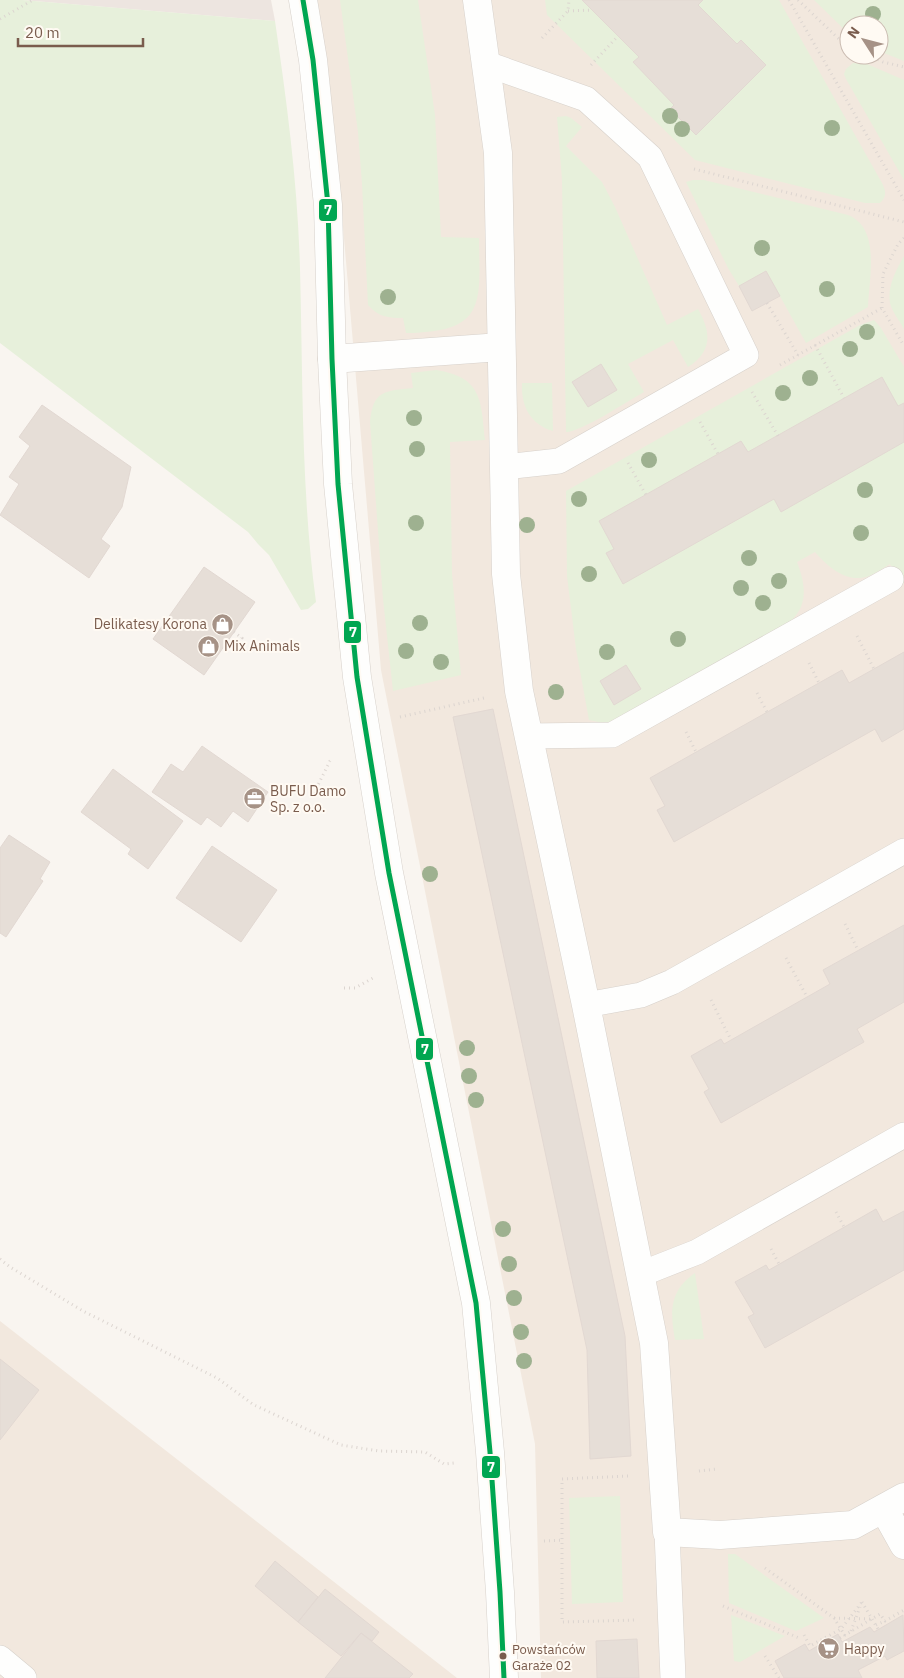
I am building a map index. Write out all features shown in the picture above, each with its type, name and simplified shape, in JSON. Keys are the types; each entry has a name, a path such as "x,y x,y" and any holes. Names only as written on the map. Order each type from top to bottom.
{"street":[{"path":"303,0 313,60 328,205 332,359 338,484 357,678 389,873 476,1303 490,1452 504,1678"},
{"path":"477,0 498,153 506,574 519,691 586,1005 654,1343 667,1532 720,1536 853,1524 894,1503 904,1545"},
{"path":"332,359 501,347"}],"lane":[{"path":"487,64 586,99 650,157 740,358 560,461 505,467"},
{"path":"528,736 612,735 891,578"},
{"path":"586,1005 641,994 672,982 904,851"},
{"path":"641,1274 697,1252 904,1134"},
{"path":"667,1532 673,1678"},
{"path":"0,1658 24,1678"}],"path":[{"path":"0,19 34,0"},
{"path":"542,38 568,11 569,0"},
{"path":"789,0 904,200"},
{"path":"798,0 839,39"},
{"path":"568,11 593,10"},
{"path":"889,63 904,67"},
{"path":"650,157 904,222"},
{"path":"904,238 898,244 883,274 882,308 904,346"},
{"path":"767,303 798,355"},
{"path":"740,358 759,377 882,308"},
{"path":"815,345 844,398"},
{"path":"740,358 778,436"},
{"path":"699,422 718,454"},
{"path":"627,462 646,495"},
{"path":"233,651 242,638 234,632"},
{"path":"400,717 464,702"},
{"path":"314,792 330,761"},
{"path":"770,927 807,997"},
{"path":"344,988 355,988 376,977"},
{"path":"707,992 732,1040"},
{"path":"836,1212 844,1227"},
{"path":"0,1259 83,1311 217,1378 254,1405 342,1445 379,1451 425,1452 444,1464 465,1461 490,1452"},
{"path":"623,1476 562,1479 562,1622 624,1620"},
{"path":"720,1536 834,1618 846,1637"},
{"path":"544,1541 563,1540"},
{"path":"804,1635 809,1647 841,1629 862,1602"},
{"path":"851,1632 862,1602"},
{"path":"862,1602 877,1627 884,1620 904,1610"},
{"path":"723,1606 799,1638"},
{"path":"840,1638 846,1637 880,1614 884,1620"},
{"path":"834,1618 872,1620"},
{"path":"765,1656 779,1678"}],"shaded area":[{"path":"22,0 271,0 275,21"},
{"path":"317,0 904,0 904,1678 541,1678 535,1444 381,670 335,133"},
{"path":"0,1321 457,1678 0,1678"}],"green space":[{"path":"0,0 22,0 275,21 291,145 299,238 305,477 316,602 308,609 301,610 269,555 248,532 0,343"},
{"path":"340,0 418,0 435,115 441,237 479,238 479,281 473,310 465,320 451,327 406,333 403,318 384,316 368,305 358,132"},
{"path":"545,0 779,0 882,183 885,191 884,198 880,203 865,203 695,160 547,15"},
{"path":"814,0 904,0 904,61 889,55 889,15 839,15 839,24"},
{"path":"851,65 869,65 904,80 904,180 846,79 844,74"},
{"path":"566,116 582,127 566,146 602,182 667,325 698,309 707,333 707,341 706,348 702,354 688,367 673,340 628,364 644,392 593,422 566,432 562,180 557,117"},
{"path":"704,180 848,215 858,221 865,231 871,255 868,307 806,343 766,271 739,286 728,268 686,182"},
{"path":"904,256 904,329 892,310 889,297 893,279"},
{"path":"874,320 881,328 904,367 904,583 901,585 890,564 869,576 853,578 839,573 815,552 797,562 804,593 801,608 791,621 610,722 603,723 589,720 576,649 567,576 566,491 860,325"},
{"path":"436,370 463,378 471,385 480,402 485,440 450,442 452,574 461,675 393,691 383,599 370,422 374,404 382,394 413,388 411,373"},
{"path":"522,383 552,383 553,431 538,424 528,413 523,399"},
{"path":"695,1273 704,1339 675,1340 672,1320 673,1303 680,1287"},
{"path":"620,1496 623,1602 572,1604 569,1498"},
{"path":"728,1554 735,1554 824,1618 796,1631 729,1603"},
{"path":"731,1615 785,1636 740,1662 734,1661"}],"building":[{"path":"582,0 703,0 698,5 737,44 741,40 766,65 696,135 670,109 674,105 633,62 639,57"},
{"path":"766,271 780,296 752,311 739,286"},
{"path":"601,364 617,390 588,407 572,382"},
{"path":"882,377 898,406 904,403 904,442 781,512 774,499 623,584 606,553 614,549 599,521 741,441 748,452"},
{"path":"42,405 131,467 122,507 101,539 110,546 89,578 0,515 19,484 9,477 30,446 19,437"},
{"path":"204,567 255,602 204,675 153,639"},
{"path":"904,652 904,729 882,742 875,729 674,842 657,810 665,806 650,778 842,670 849,683"},
{"path":"626,665 641,689 614,705 600,681"},
{"path":"493,709 625,1336 631,1456 590,1459 587,1350 453,717"},
{"path":"202,746 268,792 248,822 233,811 221,827 207,817 201,825 152,792 171,764 183,772"},
{"path":"113,769 183,821 148,869 128,854 131,849 81,812"},
{"path":"9,835 50,862 40,879 43,881 6,937 0,933 0,848"},
{"path":"212,846 277,890 241,942 176,898"},
{"path":"904,925 904,1002 857,1029 864,1042 721,1123 704,1092 709,1089 691,1056 721,1039 724,1044 830,984 823,970"},
{"path":"876,1209 883,1222 904,1211 904,1270 765,1348 748,1317 754,1314 735,1282 766,1265 769,1270"},
{"path":"0,1359 39,1390 0,1440"},
{"path":"275,1561 318,1597 298,1622 255,1586"},
{"path":"325,1589 379,1632 372,1641 361,1633 341,1656 298,1622"},
{"path":"903,1615 904,1651 887,1660 885,1656 858,1670 862,1678 784,1678 775,1661 805,1644 809,1651 838,1634 842,1642 870,1627 874,1632"},
{"path":"361,1633 413,1674 409,1678 325,1678"},
{"path":"637,1639 639,1678 597,1678 596,1641"}],"transit line":[{"name":"7","path":"303,0 313,60 328,205 332,359 338,484 357,677 389,873 476,1303 490,1452 504,1678"}],"place":[{"name":"Delikatesy Korona","path":"223,624"},
{"name":"Mix Animals","path":"208,646"},
{"name":"BUFU Damo Sp. z o.o.","path":"254,799"},
{"name":"Happy","path":"828,1649"},
{"name":"Powstańców Garaże 02","path":"503,1656"}]}
